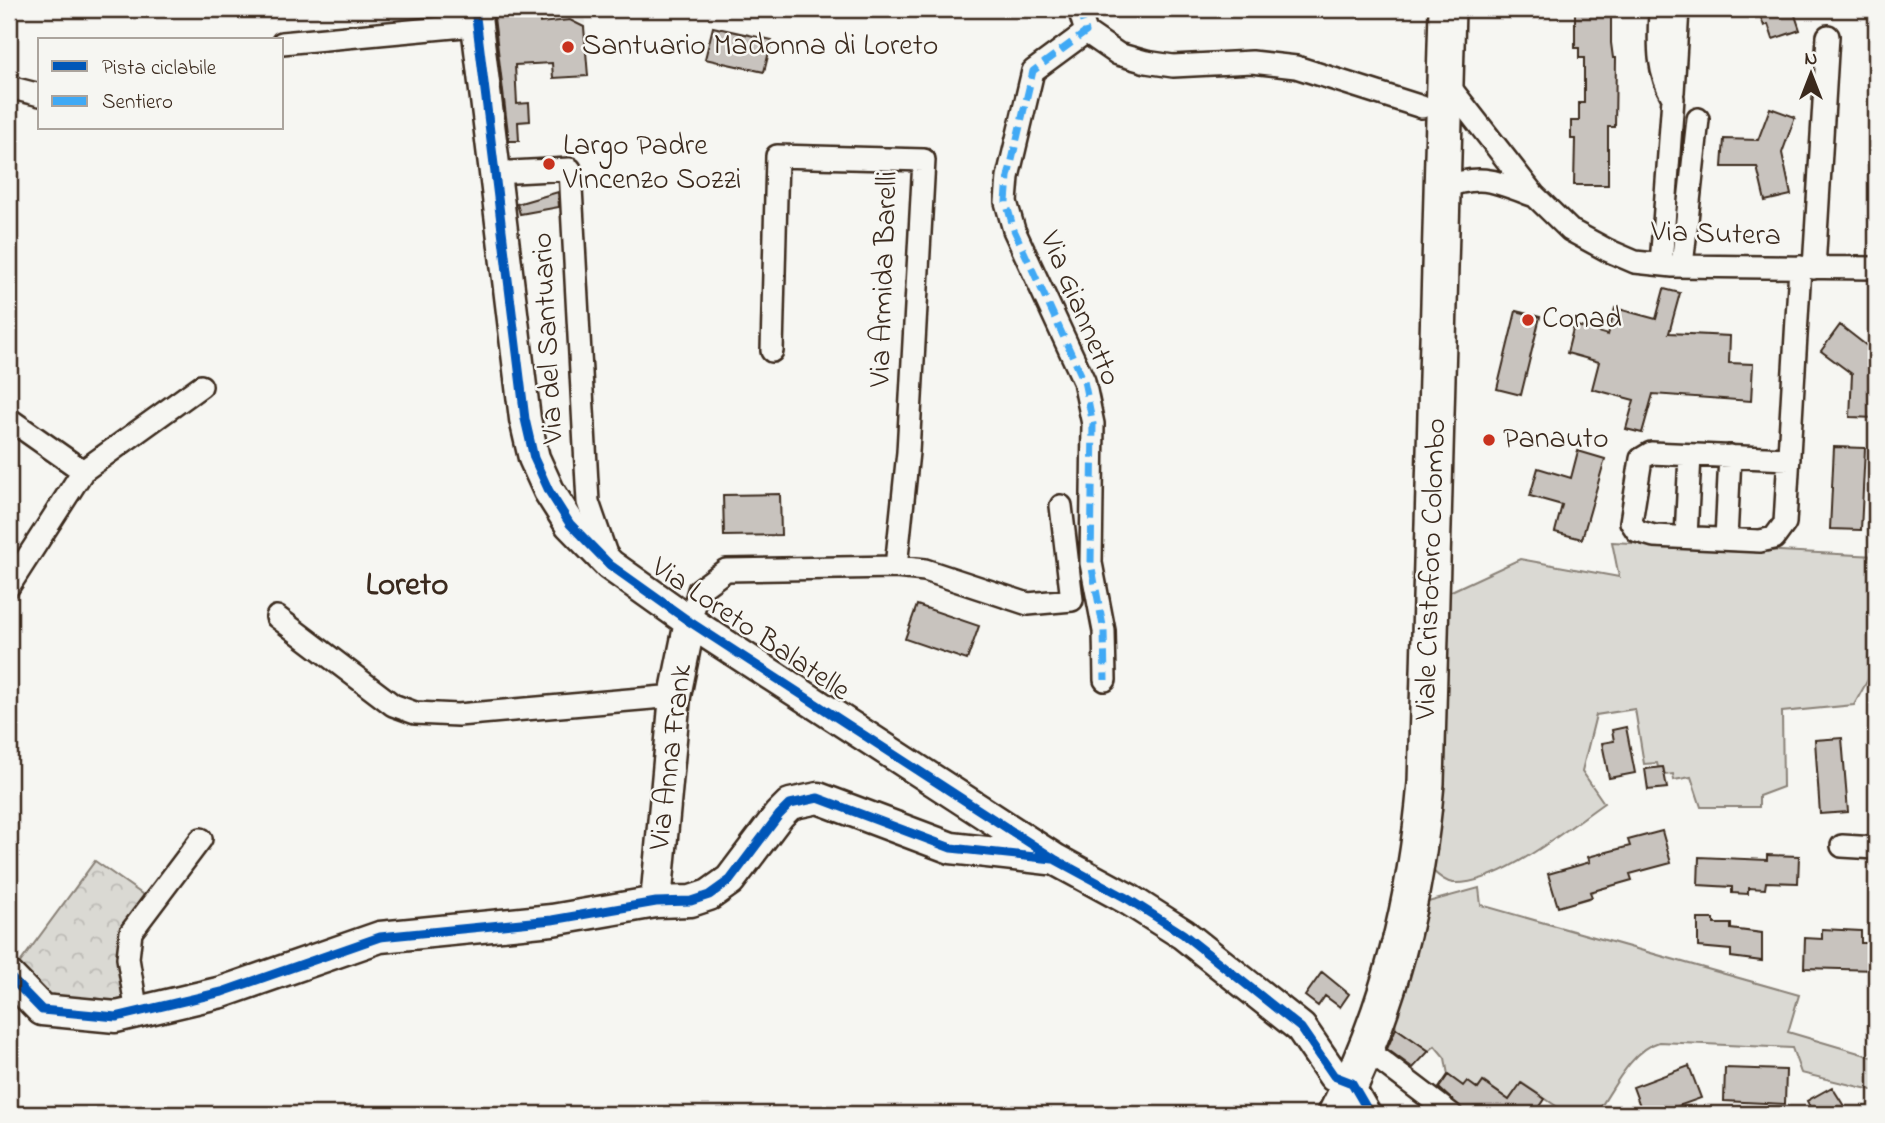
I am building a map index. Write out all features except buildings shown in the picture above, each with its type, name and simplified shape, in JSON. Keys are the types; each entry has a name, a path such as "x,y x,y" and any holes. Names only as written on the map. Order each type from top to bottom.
{"main road":[{"name":"Viale Cristoforo Colombo","path":"1336,1114 1387,914 1402,792 1425,9"},
{"name":"Viale Cristoforo Colombo","path":"1314,1114 1343,1080 1394,974 1410,910 1420,844 1426,783 1447,9"}],"street":[{"path":"1079,9 1086,32 1118,54 1173,66 1252,62 1296,68 1422,107"},
{"path":"1660,9 1659,62 1664,83 1673,98"},
{"path":"1671,265 1673,98 1678,9"},
{"path":"284,43 475,17"},
{"name":"Via Loreto Balatelle","path":"475,17 519,380 534,458 548,491 570,524 610,565 690,622 1056,860 1161,920 1242,979 1301,1028 1343,1080"},
{"name":"Via Giannetto","path":"1086,32 1033,71 1008,177 1006,202 1014,230 1086,392 1093,424 1091,563 1104,631 1105,681"},
{"path":"1789,459 1651,453 1641,459 1631,522 1637,531 1654,536 1726,539 1774,538 1785,523 1828,36"},
{"name":"Via Sutera","path":"1444,80 1534,195 1570,230 1635,262 1671,265 1876,268"},
{"path":"9,87 38,94"},
{"path":"1671,265 1698,119"},
{"name":"Via Armida Barelli","path":"772,351 777,156 924,160 908,452 896,567"},
{"name":"Via del Santuario","path":"493,173 570,169 588,502 610,565"},
{"path":"1442,188 1466,178 1488,178 1534,195"},
{"path":"9,586 83,471 201,386"},
{"path":"9,419 83,471"},
{"path":"1686,537 1690,455"},
{"path":"1726,539 1730,456"},
{"path":"1061,506 1072,600"},
{"name":"Via Anna Frank","path":"656,902 675,696 690,622 699,590 726,570 896,567 925,570 1028,604 1072,600 1097,603"},
{"path":"277,617 393,705 415,713 458,715 675,696"},
{"path":"9,976 42,1010 116,1017 222,992 380,937 552,920 656,902 691,901 709,895 730,880 745,864 779,815 790,804 804,799 818,798 951,848 1056,860"},
{"path":"137,1013 128,958 131,932 201,839"},
{"path":"1842,846 1876,848"},
{"path":"1380,1060 1451,1114"},
{"path":"1343,1080 1370,1114"}],"shaded area":[{"path":"486,9 584,9 585,24 576,21 577,16 572,14 569,20 522,29 491,30"}],"green space":[{"path":"1612,542 1876,556 1876,665 1854,705 1782,712 1783,787 1759,796 1759,807 1701,807 1691,777 1674,780 1673,774 1665,775 1663,767 1658,767 1657,763 1644,764 1635,709 1596,715 1582,771 1604,803 1512,866 1471,881 1447,881 1431,869 1447,593 1520,559 1619,577"},
{"path":"95,861 149,899 124,997 115,1004 40,997 14,971"},
{"path":"1479,888 1481,905 1799,995 1788,1032 1876,1058 1876,1091 1801,1073 1792,1048 1659,1042 1631,1062 1596,1114 1568,1114 1522,1083 1509,1100 1484,1082 1478,1089 1463,1086 1448,1075 1445,1058 1435,1046 1429,1051 1396,1028 1393,1011 1418,916 1427,913 1428,902"}],"marked path":[{"path":"1079,9 1086,32 1033,71 1008,177 1006,202 1014,230 1084,381 1093,424 1091,563 1104,631 1105,680"}],"cycle path":[{"path":"475,9 525,419 534,458 549,491 570,524 610,565 690,622 1056,860 1128,899 1183,934 1301,1028 1334,1076 1352,1083 1370,1114"},
{"path":"9,976 42,1010 116,1017 222,992 380,937 552,920 656,902 691,901 709,895 730,880 790,804 818,798 951,848 1053,859"}],"place":[{"name":"Santuario Madonna di Loreto","path":"568,47"},
{"name":"Largo Padre Vincenzo Sozzi","path":"549,164"},
{"name":"Conad","path":"1528,320"},
{"name":"Panauto","path":"1489,440"}],"district":[{"name":"Loreto","path":"407,586"}]}
